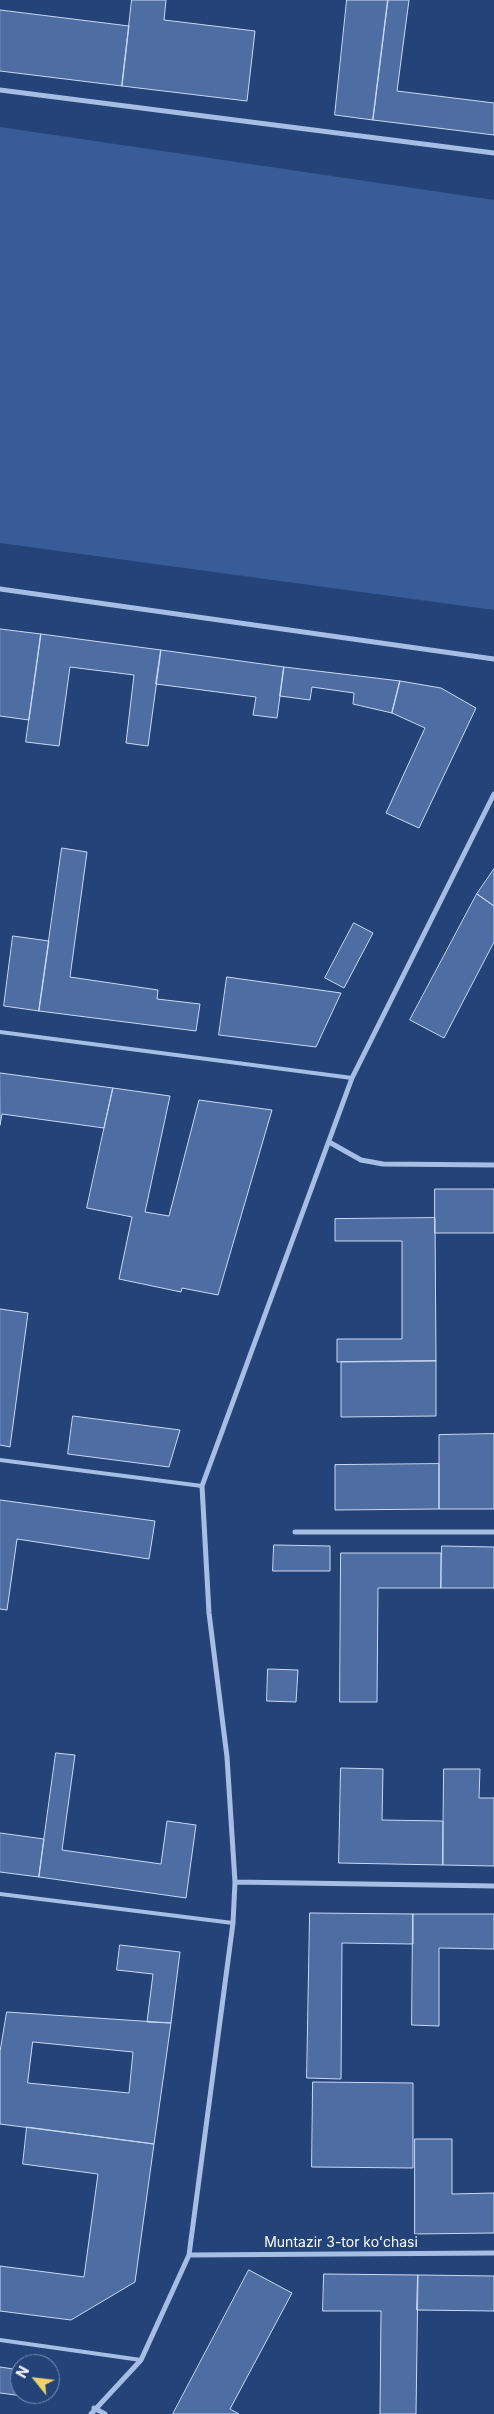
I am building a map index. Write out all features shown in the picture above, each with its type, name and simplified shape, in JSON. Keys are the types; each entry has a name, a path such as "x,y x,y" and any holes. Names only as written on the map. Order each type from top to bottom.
{"street":[{"path":"0,90 494,153"},
{"path":"0,589 494,659"},
{"path":"91,2414 94,2408 141,2360 189,2255 233,1923 235,1882 227,1757 209,1613 202,1486 352,1078 494,794"},
{"path":"329,1142 362,1160 384,1164 494,1165"},
{"path":"295,1532 494,1532"},
{"path":"235,1882 494,1886"},
{"name":"Muntazir 3-tor koʻchasi","path":"189,2255 494,2253"},
{"path":"94,2408 105,2414"}],"lane":[{"path":"0,1032 352,1078"},
{"path":"0,1460 202,1486"},
{"path":"0,1894 233,1923"},
{"path":"0,2340 141,2360"}],"shaded area":[{"path":"0,127 494,200 494,610 0,543"}],"building":[{"path":"132,0 166,0 164,20 255,31 247,101 122,86"},
{"path":"347,0 388,0 373,120 335,115"},
{"path":"388,0 409,0 397,91 494,103 494,135 373,120"},
{"path":"0,10 129,26 122,86 0,71"},
{"path":"0,629 41,634 29,720 0,716"},
{"path":"41,634 161,650 148,746 126,743 134,675 70,667 59,746 26,742"},
{"path":"161,650 284,667 277,718 253,715 256,697 156,684"},
{"path":"284,667 400,681 392,713 353,704 354,693 312,687 310,700 280,696"},
{"path":"400,681 441,688 476,708 419,828 386,813 425,728 392,713"},
{"path":"62,848 87,852 70,977 158,990 157,999 200,1004 196,1031 39,1011"},
{"path":"494,869 494,906 477,894"},
{"path":"477,894 494,906 494,942 444,1038 410,1020"},
{"path":"354,923 373,933 344,988 325,978"},
{"path":"13,936 49,941 39,1011 4,1006"},
{"path":"227,977 341,993 316,1047 219,1035"},
{"path":"0,1073 113,1088 104,1128 2,1114 0,1125"},
{"path":"113,1088 170,1096 145,1212 169,1216 199,1100 272,1110 218,1295 182,1288 181,1292 119,1279 132,1217 87,1208"},
{"path":"435,1189 494,1189 494,1233 435,1233"},
{"path":"435,1218 436,1361 337,1362 337,1339 402,1339 402,1241 335,1241 335,1219"},
{"path":"0,1309 28,1313 10,1447 0,1445"},
{"path":"436,1361 436,1416 341,1417 341,1362"},
{"path":"73,1416 180,1430 169,1467 68,1454"},
{"path":"494,1434 494,1509 439,1509 439,1435"},
{"path":"439,1464 439,1509 335,1510 335,1465"},
{"path":"0,1500 155,1521 149,1559 17,1539 7,1610 0,1609"},
{"path":"274,1545 330,1546 330,1571 273,1571"},
{"path":"442,1546 494,1547 494,1588 441,1588"},
{"path":"341,1553 441,1553 441,1588 378,1588 377,1702 340,1702"},
{"path":"268,1669 298,1670 296,1702 267,1701"},
{"path":"56,1753 75,1755 62,1850 161,1864 167,1821 196,1825 186,1898 39,1877"},
{"path":"341,1768 383,1769 382,1820 443,1821 443,1865 339,1863"},
{"path":"444,1769 480,1769 479,1798 494,1798 494,1866 443,1865"},
{"path":"0,1833 44,1839 39,1877 0,1872"},
{"path":"310,1913 413,1914 413,1944 342,1943 341,2079 307,2078"},
{"path":"413,1914 494,1914 494,1949 439,1948 439,2026 412,2025"},
{"path":"120,1945 180,1952 171,2023 147,2022 153,1974 117,1970"},
{"path":"7,2012 171,2023 154,2144 0,2124 0,2052","holes":["33,2042 133,2052 129,2093 28,2083"]},
{"path":"313,2082 413,2083 413,2168 312,2167"},
{"path":"27,2127 154,2144 135,2282 71,2320 0,2311 0,2266 84,2277 98,2174 23,2164"},
{"path":"415,2139 452,2139 452,2194 494,2193 494,2233 415,2234"},
{"path":"249,2270 292,2293 230,2409 239,2414 173,2414"},
{"path":"324,2274 418,2275 416,2414 380,2414 381,2311 323,2311"},
{"path":"418,2275 494,2276 494,2311 417,2310"},
{"path":"0,2367 10,2368 10,2394 0,2393"}]}
